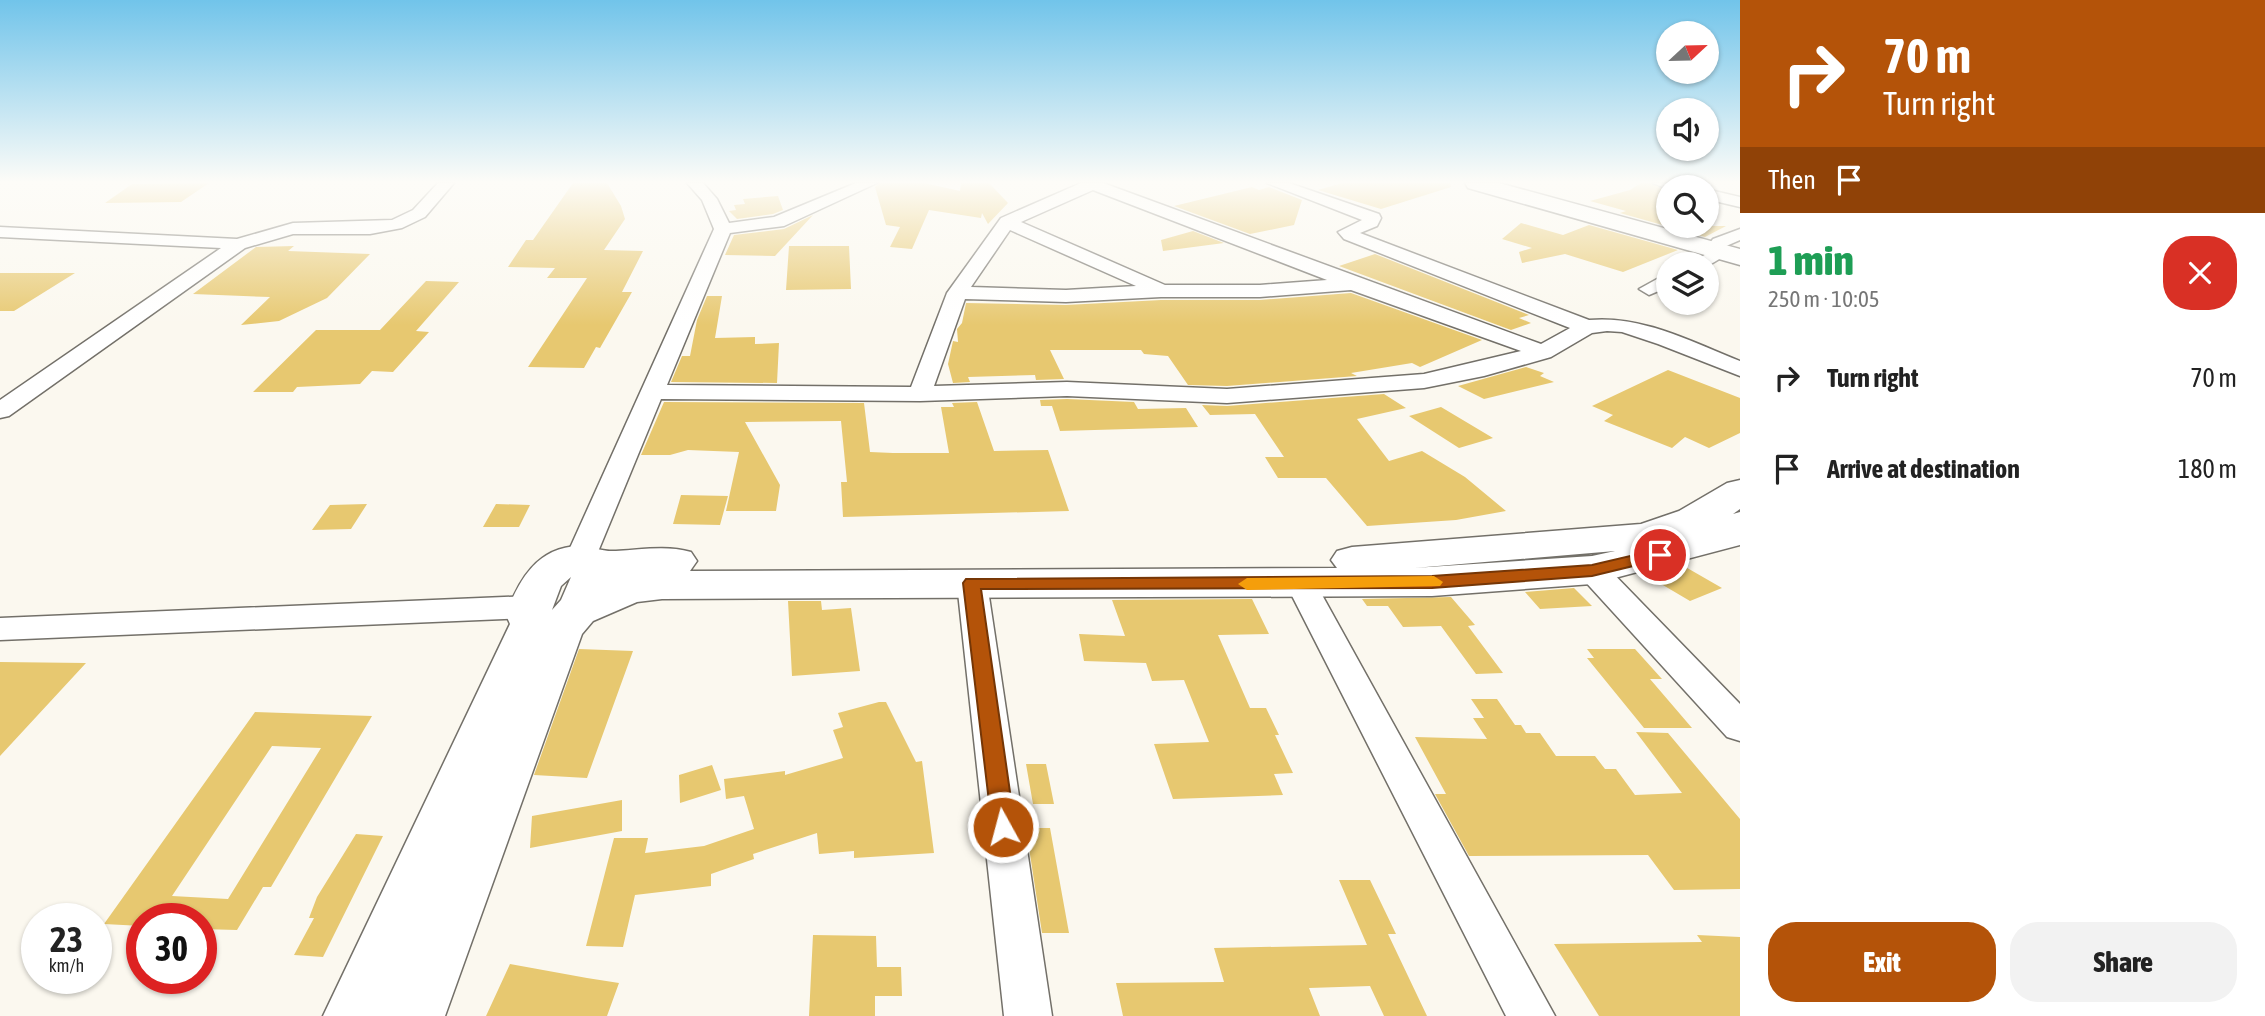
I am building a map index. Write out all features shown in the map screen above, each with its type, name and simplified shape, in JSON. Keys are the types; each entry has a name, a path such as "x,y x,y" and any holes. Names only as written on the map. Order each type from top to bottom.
{"main road":[{"path":"1666,230 1732,247"},
{"path":"1672,230 1732,247"},
{"path":"356,1016 551,617 587,562 1314,563 1641,536 1685,525 1707,515 1740,491"},
{"path":"551,617 630,589 662,584 1432,582 1592,570 1735,534"},
{"path":"412,1016 551,617"}],"street":[{"path":"0,411 239,244 264,234 284,230"},
{"path":"587,562 651,392 722,230"},
{"path":"920,394 957,293 1001,230"},
{"path":"1026,230 1161,291"},
{"path":"1214,230 1543,352"},
{"path":"1351,230 1347,232 1350,236 1587,327 1624,326 1740,369"},
{"path":"0,232 239,244"},
{"path":"957,293 1066,296 1161,291 1261,291 1354,284"},
{"path":"1649,289 1656,285"},
{"path":"651,392 920,394 1066,388 1227,396 1424,381 1484,369 1543,352 1587,327"},
{"path":"1592,570 1740,727"},
{"path":"972,583 1028,1016"},
{"path":"1301,584 1531,1016"},
{"path":"0,629 551,617"}],"building":[{"path":"540,230 617,230 604,250 643,251 622,292 632,292 600,348 596,347 584,368 528,367 587,278 547,278 555,268 508,267 526,240 533,240"},
{"path":"799,230 775,256 725,255 734,235"},
{"path":"898,230 920,230 912,249 890,247"},
{"path":"1240,230 1268,230 1250,234"},
{"path":"1512,230 1547,230 1563,235 1575,230 1608,230 1678,250 1656,252 1656,259 1623,272 1565,254 1522,263 1519,252 1532,248 1502,239"},
{"path":"1193,231 1224,243 1163,251 1161,240"},
{"path":"294,246 288,251 370,254 327,298 279,321 241,325 270,297 193,294 256,247"},
{"path":"789,246 849,246 851,289 786,290"},
{"path":"1375,254 1529,315 1519,318 1531,323 1511,330 1339,266"},
{"path":"0,273 75,273 14,311 0,311"},
{"path":"426,281 459,282 416,331 429,332 393,372 372,371 360,384 297,387 293,392 253,392 316,330 380,330"},
{"path":"1351,293 1482,340 1420,367 1412,363 1351,373 1357,376 1227,386 1188,385 1168,356 1144,354 1141,350 1050,350 1064,379 1036,380 1035,375 968,377 970,382 953,383 948,364 953,341 958,342 957,329 962,323 966,303 1066,305 1161,300 1260,300"},
{"path":"707,296 722,296 715,338 755,337 755,344 779,343 777,383 671,382 682,356 690,356 697,320"},
{"path":"1526,367 1544,373 1540,376 1554,382 1484,399 1458,386"},
{"path":"1668,370 1740,398 1740,433 1709,448 1685,437 1672,448 1604,421 1613,415 1592,406"},
{"path":"1384,394 1406,408 1357,419 1389,461 1422,451 1465,477 1506,511 1456,520 1367,526 1326,478 1278,478 1265,457 1284,457 1255,414 1210,415 1202,405 1227,406"},
{"path":"1040,400 1134,402 1138,409 1186,408 1198,427 1060,431 1052,406 1041,406"},
{"path":"664,402 864,403 870,452 949,453 941,407 954,407 952,403 977,402 994,451 1048,450 1069,511 843,517 841,482 847,482 841,421 745,422 780,485 776,511 726,511 739,452 688,450 670,455 641,455"},
{"path":"1441,407 1493,438 1459,448 1409,416"},
{"path":"681,495 728,496 720,525 673,524"},
{"path":"367,504 351,529 312,530 330,505"},
{"path":"496,504 530,505 519,527 483,527"},
{"path":"1682,565 1722,588 1690,601 1651,578"},
{"path":"1574,588 1592,606 1540,609 1525,592"},
{"path":"1451,597 1475,625 1468,626 1503,673 1476,674 1441,626 1403,627 1388,606 1367,606 1362,599"},
{"path":"1252,599 1269,634 1218,635 1250,708 1266,708 1293,773 1274,774 1283,795 1173,799 1154,744 1209,742 1184,680 1152,681 1146,663 1084,661 1079,634 1125,636 1112,600"},
{"path":"788,601 821,601 822,610 851,608 860,671 792,676"},
{"path":"579,649 633,651 587,778 534,775"},
{"path":"1587,649 1635,649 1662,679 1650,679 1692,728 1644,728 1587,658 1594,658"},
{"path":"0,662 86,663 0,756"},
{"path":"1471,699 1497,699 1515,725 1521,725 1526,733 1540,733 1556,756 1595,756 1605,769 1616,769 1635,795 1682,793 1636,732 1668,733 1740,819 1740,889 1674,890 1648,855 1469,856 1435,794 1446,794 1415,737 1487,739 1473,718 1484,718"},
{"path":"886,702 916,762 922,761 934,853 854,858 854,851 819,854 817,833 753,854 754,859 711,874 711,886 635,895 623,947 586,946 614,838 648,838 645,853 704,846 754,829 744,796 726,799 724,779 785,771 785,775 843,758 833,730 843,727 838,713"},
{"path":"255,712 372,716 271,887 263,887 237,930 217,929 217,903 126,903 126,925 112,924 112,913","holes":["272,746 321,748 228,899 172,896"]},
{"path":"1026,764 1046,764 1054,804 1033,804"},
{"path":"712,765 721,790 680,803 679,775"},
{"path":"622,800 622,831 530,848 532,816"},
{"path":"1026,828 1050,828 1069,933 1042,933"},
{"path":"356,834 383,836 323,957 294,955 314,918 309,918 317,897"},
{"path":"1339,880 1370,880 1396,934 1388,934 1427,1016 1384,1016 1370,986 1309,988 1320,1016 1123,1016 1116,983 1224,982 1214,948 1367,945"},
{"path":"813,935 876,936 877,967 901,967 902,996 875,996 875,1016 809,1016"},
{"path":"1697,935 1740,937 1740,1016 1599,1016 1554,944 1702,942"},
{"path":"510,964 619,983 607,1016 486,1016"}],"slow traffic":[{"path":"1247,584 1434,582"}],"route":[{"path":"1003,827 972,583 1432,582 1592,570 1660,555"}]}
